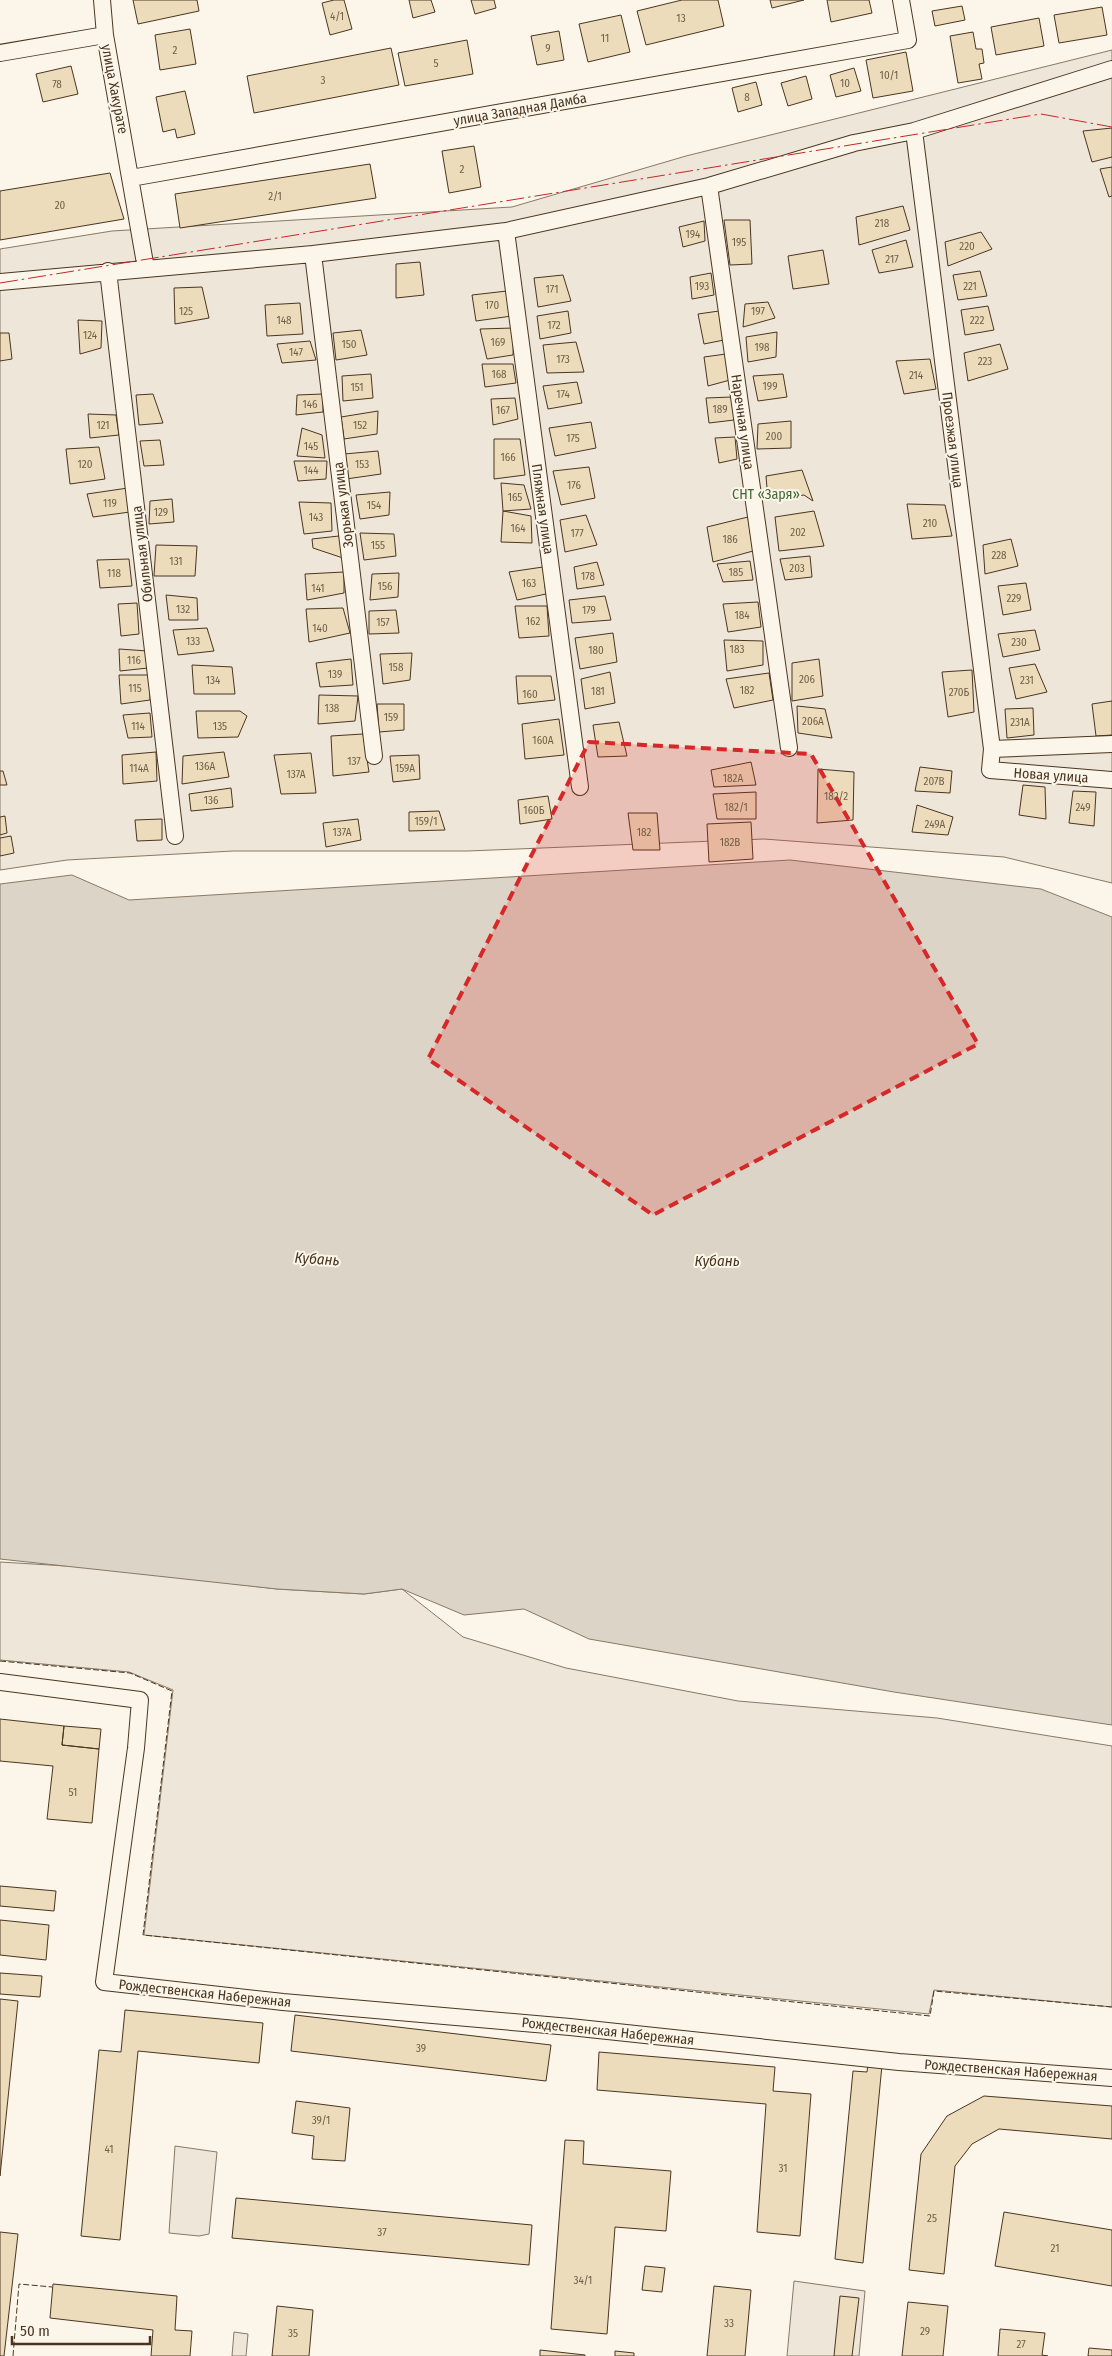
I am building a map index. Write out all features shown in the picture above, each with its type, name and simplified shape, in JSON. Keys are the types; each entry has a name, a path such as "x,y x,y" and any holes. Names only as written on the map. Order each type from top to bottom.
{"street":[{"name":"улица Хакурате","path":"102,0 105,35 146,269"},
{"name":"улица Западная Дамба","path":"131,178 908,40 901,0"},
{"path":"0,53 105,35"},
{"path":"0,282 313,254 506,231 709,186 854,143 914,131 1112,69"},
{"name":"Проезжая улица","path":"914,131 992,748 990,770"},
{"name":"Наречная улица","path":"709,186 789,748"},
{"name":"Пляжная улица","path":"506,231 580,787"},
{"name":"Зорькая улица","path":"313,254 374,756"},
{"name":"Обильная улица","path":"108,271 175,836"},
{"path":"992,748 1112,744"},
{"name":"Новая улица","path":"990,770 1112,780"},
{"name":"Рождественская Набережная","path":"0,1682 140,1700 104,1982 283,2002 570,2026 899,2062 1112,2078"}],"highlighted area":[{"path":"589,742 811,754 978,1044 653,1215 428,1059"}],"green space":[{"name":"СНТ «Заря»","path":"1112,50 1112,883 1004,857 764,839 468,851 233,851 67,860 0,870 0,249 112,231 512,207 686,156"},
{"path":"0,1562 99,1568 277,1589 364,1594 402,1589 463,1637 566,1668 738,1701 937,1718 1112,1746 1112,2007 934,1990 929,2014 144,1935 173,1690 129,1672 0,1660"},
{"path":"175,2146 217,2152 209,2234 199,2236 169,2233"},
{"path":"794,2281 865,2291 859,2356 787,2356"},
{"path":"234,2332 248,2334 246,2356 232,2356"}],"water":[{"name":"Кубань","path":"790,860 1041,889 1112,917 1112,1725 894,1692 589,1639 524,1609 464,1615 402,1589 364,1594 277,1589 0,1559 0,884 72,875 129,900"}],"building":[{"path":"133,0 197,0 199,11 138,24"},
{"path":"344,0 352,29 330,35 322,3"},
{"path":"409,0 431,0 435,12 413,18"},
{"path":"471,0 494,0 496,8 475,14"},
{"path":"682,0 718,0 724,26 646,45 637,11"},
{"path":"770,0 804,0 772,8"},
{"path":"827,0 869,0 872,13 831,22"},
{"path":"962,6 965,20 935,26 932,11"},
{"path":"1102,7 1107,35 1059,43 1054,15"},
{"path":"621,15 630,52 588,62 579,24"},
{"path":"1039,18 1044,46 996,55 991,27"},
{"path":"190,29 196,64 160,70 155,35"},
{"path":"559,31 564,60 537,65 531,36"},
{"path":"973,32 976,49 982,49 984,63 979,64 982,79 958,83 950,36"},
{"path":"467,40 473,74 405,86 398,53"},
{"path":"391,48 399,85 254,113 247,76"},
{"path":"906,52 913,91 873,98 866,60"},
{"path":"71,66 78,94 43,102 36,74"},
{"path":"854,68 861,91 836,97 830,75"},
{"path":"806,76 812,99 788,106 781,83"},
{"path":"756,82 762,105 738,112 732,88"},
{"path":"185,91 195,134 177,138 175,129 163,132 156,97"},
{"path":"1112,128 1112,157 1092,162 1083,131"},
{"path":"474,146 481,187 449,193 442,151"},
{"path":"370,164 376,198 180,228 175,194"},
{"path":"1112,167 1112,196 1109,197 1100,169"},
{"path":"110,173 124,219 0,240 0,191"},
{"path":"903,206 910,230 859,245 856,217"},
{"path":"724,220 750,220 752,264 730,265"},
{"path":"704,221 705,241 683,247 679,227"},
{"path":"981,232 992,249 948,266 945,242"},
{"path":"906,240 913,267 879,273 872,250"},
{"path":"823,250 829,284 793,289 788,256"},
{"path":"420,262 424,295 396,298 396,264"},
{"path":"980,271 987,296 958,300 953,275"},
{"path":"711,273 714,295 692,299 690,277"},
{"path":"563,275 571,301 538,307 534,278"},
{"path":"202,287 209,318 175,324 174,288"},
{"path":"507,291 512,316 476,321 472,295"},
{"path":"768,302 775,318 743,327 745,304"},
{"path":"300,303 303,334 267,336 265,305"},
{"path":"988,306 994,330 965,335 961,310"},
{"path":"568,311 571,333 540,339 537,316"},
{"path":"719,311 724,340 704,344 698,314"},
{"path":"78,320 102,321 101,348 80,354"},
{"path":"514,328 513,355 487,359 480,329"},
{"path":"361,330 367,355 336,360 333,333"},
{"path":"777,332 776,357 748,362 746,337"},
{"path":"0,333 9,333 12,359 0,361"},
{"path":"310,341 316,360 282,363 277,344"},
{"path":"576,342 584,372 547,373 543,345"},
{"path":"1000,344 1008,369 968,381 964,353"},
{"path":"726,354 730,380 708,386 704,357"},
{"path":"930,359 936,389 904,394 896,361"},
{"path":"482,364 513,364 516,383 485,387"},
{"path":"371,374 373,398 343,401 342,376"},
{"path":"783,374 787,397 758,401 753,376"},
{"path":"577,382 582,403 548,409 543,386"},
{"path":"153,394 163,423 139,425 136,395"},
{"path":"323,394 323,412 296,415 297,395"},
{"path":"732,397 734,420 709,423 706,398"},
{"path":"515,398 518,419 493,425 491,399"},
{"path":"378,411 377,434 344,439 341,417"},
{"path":"88,414 116,415 119,435 90,438"},
{"path":"791,421 791,448 757,449 758,424"},
{"path":"591,422 596,448 555,456 549,428"},
{"path":"302,428 322,435 325,458 297,456"},
{"path":"735,437 737,459 719,463 715,438"},
{"path":"494,439 520,439 525,475 494,479"},
{"path":"160,440 164,465 144,466 140,441"},
{"path":"99,447 105,479 70,484 66,449"},
{"path":"378,451 381,474 346,479 344,454"},
{"path":"294,461 327,461 326,479 298,481"},
{"path":"589,467 595,498 561,505 553,471"},
{"path":"802,470 813,501 804,495 768,500 766,476"},
{"path":"501,483 524,485 531,509 503,511"},
{"path":"128,488 130,512 93,517 87,494"},
{"path":"390,492 389,515 360,519 356,495"},
{"path":"172,499 174,522 149,524 150,501"},
{"path":"299,502 331,503 332,531 304,534"},
{"path":"907,504 945,505 952,536 912,539"},
{"path":"503,511 531,516 532,543 501,542"},
{"path":"814,511 824,546 779,551 775,517"},
{"path":"586,515 597,545 565,552 560,520"},
{"path":"748,517 753,551 713,562 707,527"},
{"path":"360,533 394,534 396,556 364,560"},
{"path":"339,536 343,558 313,548 312,539"},
{"path":"1011,539 1018,566 985,574 983,545"},
{"path":"156,545 197,546 195,576 154,576"},
{"path":"810,556 812,577 785,580 780,559"},
{"path":"129,559 132,586 100,588 97,560"},
{"path":"750,561 753,580 723,582 717,564"},
{"path":"597,562 604,585 577,589 574,567"},
{"path":"543,567 546,594 517,600 509,572"},
{"path":"344,572 344,593 307,600 305,574"},
{"path":"399,573 398,597 370,600 372,574"},
{"path":"1026,583 1031,610 1003,615 998,586"},
{"path":"166,595 197,598 198,620 169,620"},
{"path":"605,596 611,620 572,623 569,600"},
{"path":"758,602 761,627 728,632 723,604"},
{"path":"137,603 139,634 121,636 118,604"},
{"path":"515,606 547,606 549,636 519,638"},
{"path":"343,608 350,633 309,642 306,609"},
{"path":"396,610 399,633 369,634 369,611"},
{"path":"207,628 214,651 178,655 173,630"},
{"path":"1035,630 1040,650 1003,657 998,634"},
{"path":"613,633 617,662 580,669 575,638"},
{"path":"724,640 763,641 763,665 727,671"},
{"path":"119,649 148,651 148,668 120,671"},
{"path":"412,653 410,680 383,684 380,654"},
{"path":"351,659 353,685 320,687 316,663"},
{"path":"819,659 823,696 792,701 792,663"},
{"path":"1035,664 1047,692 1016,699 1009,668"},
{"path":"192,665 232,667 235,694 194,694"},
{"path":"972,670 974,712 948,717 942,672"},
{"path":"610,672 615,703 585,709 581,679"},
{"path":"769,673 773,700 734,708 726,679"},
{"path":"119,675 150,675 150,700 121,704"},
{"path":"516,676 551,676 555,700 518,704"},
{"path":"319,695 358,696 355,721 318,724"},
{"path":"1112,701 1112,735 1096,736 1092,704"},
{"path":"377,704 404,704 404,730 379,732"},
{"path":"797,706 825,709 832,738 798,733"},
{"path":"1033,708 1034,735 1007,738 1005,709"},
{"path":"196,711 240,711 247,716 238,737 198,738"},
{"path":"150,713 152,737 128,738 123,715"},
{"path":"559,719 564,755 525,759 522,724"},
{"path":"619,722 627,756 598,757 593,725"},
{"path":"363,734 369,772 333,776 331,736"},
{"path":"156,752 157,781 123,784 122,755"},
{"path":"224,752 229,777 182,784 183,756"},
{"path":"311,753 316,793 281,794 274,755"},
{"path":"419,755 420,779 393,782 390,756"},
{"path":"751,762 756,785 714,787 711,770"},
{"path":"920,767 952,771 950,793 915,791"},
{"path":"818,769 854,772 853,820 817,823"},
{"path":"0,771 3,771 7,785 0,785"},
{"path":"1023,785 1045,787 1046,819 1019,815"},
{"path":"231,788 233,807 191,811 189,794"},
{"path":"1073,791 1096,792 1094,826 1069,823"},
{"path":"756,792 756,819 717,819 713,794"},
{"path":"548,796 552,819 520,824 518,800"},
{"path":"917,805 953,817 948,835 912,832"},
{"path":"439,811 445,830 409,831 409,812"},
{"path":"628,813 657,813 660,850 633,850"},
{"path":"5,816 7,833 0,835 0,817"},
{"path":"162,819 162,840 137,841 135,820"},
{"path":"358,819 361,840 326,847 323,823"},
{"path":"751,822 753,859 709,862 707,824"},
{"path":"11,836 14,853 0,856 0,838"},
{"path":"0,1719 64,1726 62,1745 99,1749 92,1823 47,1819 53,1766 0,1761"},
{"path":"64,1726 101,1729 99,1749 62,1745"},
{"path":"0,1886 56,1891 54,1911 0,1906"},
{"path":"0,1920 49,1925 46,1960 0,1955"},
{"path":"0,1973 42,1976 40,1997 0,1994"},
{"path":"0,1999 18,2001 0,2176"},
{"path":"125,2010 263,2023 259,2063 138,2051 120,2240 81,2236 99,2050 121,2052"},
{"path":"295,2015 551,2045 546,2081 291,2051"},
{"path":"599,2052 775,2067 773,2091 811,2094 800,2236 757,2232 766,2104 597,2090"},
{"path":"868,2063 882,2065 863,2263 835,2259 853,2071 867,2072"},
{"path":"984,2096 1112,2106 1112,2139 999,2129 972,2144 955,2166 944,2274 909,2270 921,2154 947,2116"},
{"path":"296,2101 350,2108 345,2161 312,2159 314,2136 292,2133"},
{"path":"565,2140 584,2141 583,2164 671,2171 666,2231 615,2227 607,2334 551,2329"},
{"path":"236,2198 532,2225 529,2265 232,2238"},
{"path":"1004,2212 1112,2230 1112,2286 995,2266"},
{"path":"0,2232 18,2234 4,2356 0,2356"},
{"path":"645,2266 665,2268 662,2292 642,2290"},
{"path":"53,2284 177,2296 175,2330 192,2331 190,2356 151,2356 153,2330 50,2318"},
{"path":"714,2286 751,2290 745,2356 707,2356"},
{"path":"840,2296 859,2298 852,2356 834,2356"},
{"path":"908,2302 948,2306 943,2356 902,2356"},
{"path":"277,2306 313,2310 309,2356 272,2356"},
{"path":"1000,2329 1045,2333 1042,2355 1048,2356 998,2356"},
{"path":"1089,2348 1112,2350 1112,2356 1088,2356"},
{"path":"540,2350 585,2355 585,2356 540,2356"},
{"path":"615,2351 634,2353 634,2356 615,2356"}],"fence":[{"path":"0,1661 130,1673 172,1691 143,1935 930,2016 934,1991 1112,2007"},
{"path":"13,2356 19,2284 52,2287"}],"power":[{"path":"0,283 1041,114 1112,127"}]}
